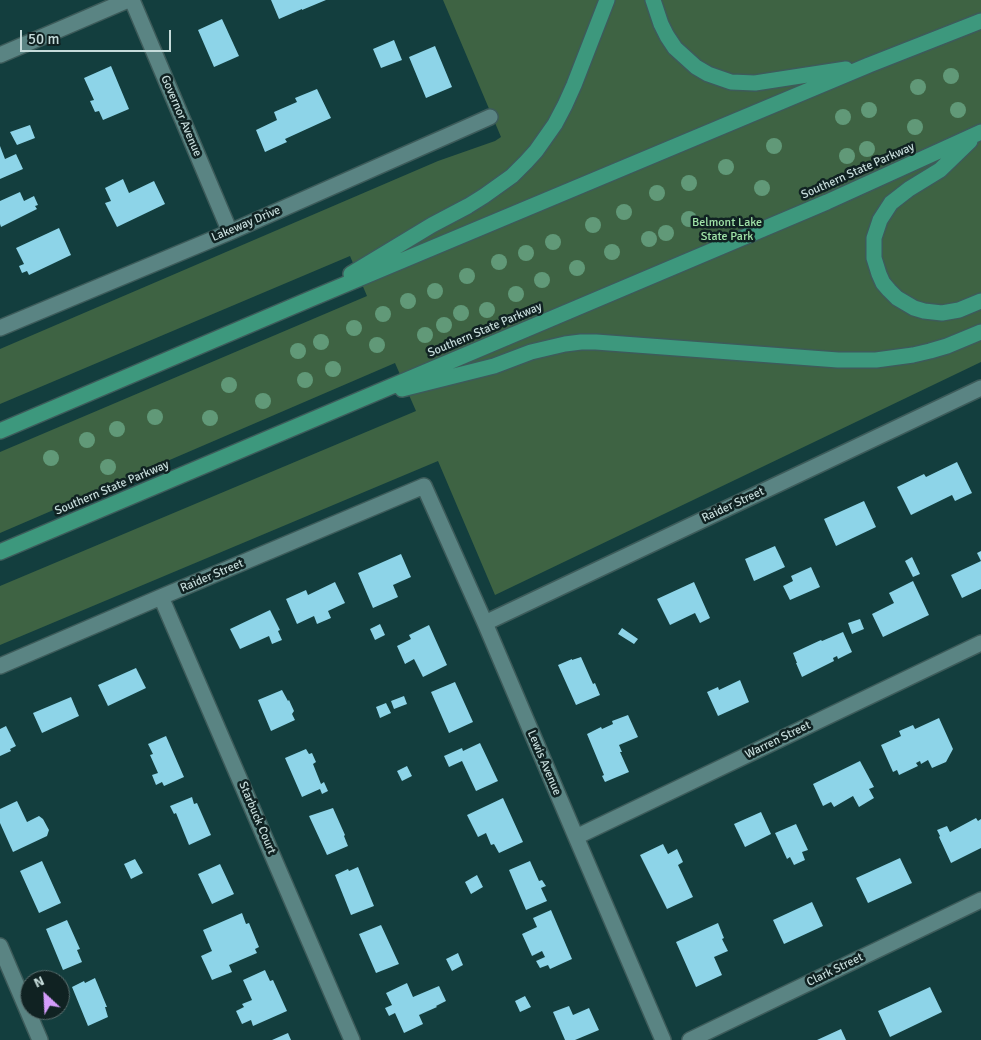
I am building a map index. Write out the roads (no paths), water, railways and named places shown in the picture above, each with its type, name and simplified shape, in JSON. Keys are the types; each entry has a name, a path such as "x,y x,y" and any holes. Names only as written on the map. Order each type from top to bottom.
{"highway":[{"path":"308,300 432,224 476,201 512,176 526,162 555,124 565,105 606,0"},
{"path":"653,0 661,24 675,48 696,67 708,74 726,80 755,83 869,66"},
{"path":"0,431 308,300 981,21"},
{"path":"979,133 940,170 891,203 880,220 874,238 874,248 876,266 883,282 897,298 914,308 932,312 951,312 969,307 981,301"},
{"name":"Southern State Parkway","path":"0,552 827,202 979,133"},
{"path":"353,402 494,366 531,352 565,344 596,342 838,360 876,360 930,351 981,332"}],"street":[{"path":"0,55 130,0"},
{"name":"Governor Avenue","path":"130,0 230,232"},
{"name":"Lakeway Drive","path":"1,325 230,232 490,117"},
{"name":"Raider Street","path":"485,623 981,388"},
{"name":"Raider Street","path":"0,666 424,486"},
{"name":"Lewis Avenue","path":"424,486 485,623 664,1040"},
{"name":"Starbuck Court","path":"162,597 352,1040"},
{"name":"Warren Street","path":"576,837 981,643"},
{"name":"Clark Street","path":"690,1040 981,900"},
{"path":"0,946 40,1040"}],"park label":[{"name":"Belmont Lake State Park","path":"727,230"}]}
